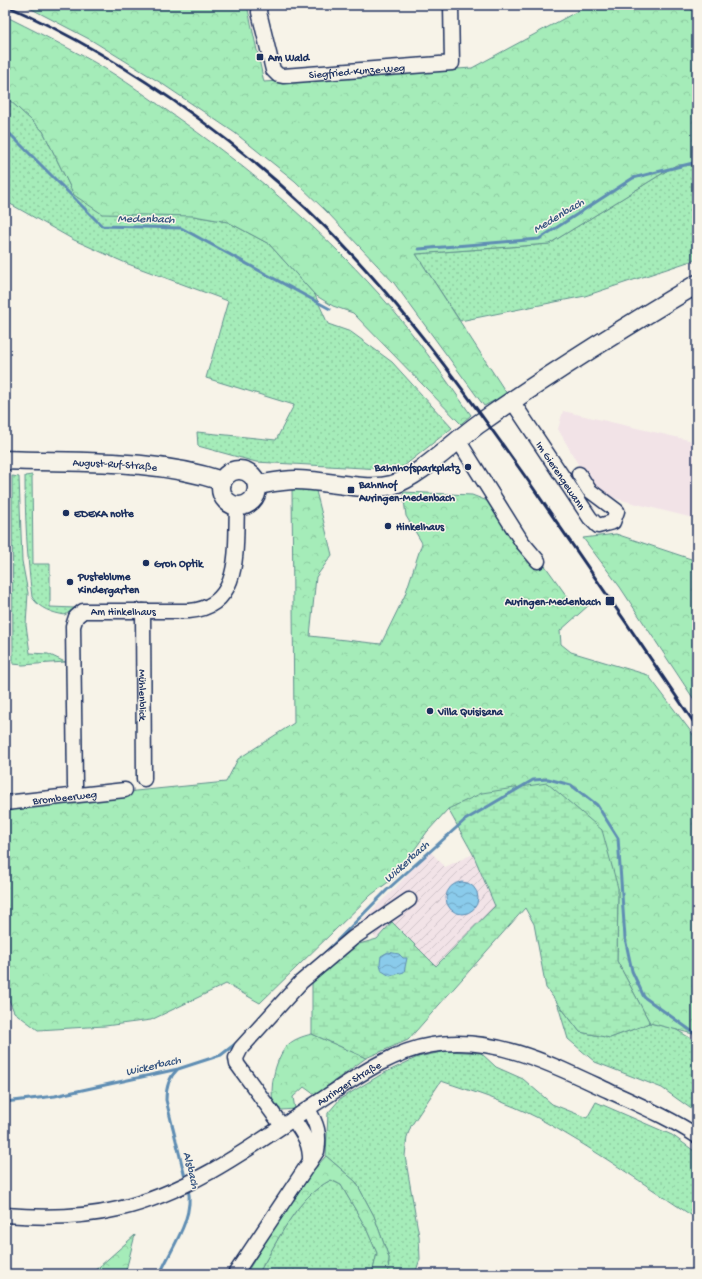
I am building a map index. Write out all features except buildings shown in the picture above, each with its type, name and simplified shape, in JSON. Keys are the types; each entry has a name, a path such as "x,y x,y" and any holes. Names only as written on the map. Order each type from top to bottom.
{"main road":[{"path":"256,485 296,480 370,487 392,485 425,466 512,401 617,332 697,284"},
{"name":"August-Ruf-Straße","path":"5,460 169,468 199,474 222,482"},
{"path":"240,470 253,476 256,485 257,490 252,501 248,504 237,506 232,505 223,498 221,493 222,482 232,472 240,470"}],"street":[{"name":"Siegfried-Kunze-Weg","path":"260,5 259,12 273,70 278,75 283,76 452,63 451,5"},
{"name":"Im Gierengewann","path":"512,401 590,518 598,526 603,526 613,522 617,506 589,490 580,474"},
{"path":"458,440 522,542 538,561"},
{"name":"Am Hinkelhaus","path":"75,786 74,621 79,613 83,611 198,610 212,605 223,595 231,580 233,572 237,506"},
{"name":"Mühlenblick","path":"143,611 144,779"},
{"name":"Brombeerweg","path":"5,802 125,790"},
{"path":"310,1164 310,1152 307,1140 287,1123 237,1064 236,1058 241,1048 301,982 353,938 409,900"},
{"name":"Auringer Straße","path":"5,1215 45,1217 94,1214 142,1202 189,1183 287,1123 366,1070 406,1051 433,1045 470,1043 508,1049 554,1066 668,1119 697,1136"},
{"path":"235,1274 310,1164 317,1151 319,1136 316,1122 308,1109"}],"shaded area":[{"path":"563,411 697,442 697,519 601,495 591,487 558,429"},
{"path":"429,850 445,867 473,854 495,906 435,966 392,922 377,939 360,922 397,886"}],"green space":[{"path":"24,5 247,5 264,82 472,68 589,5 697,5 697,165 676,165 549,244 416,254 507,394 484,406 394,283 327,212 295,181 235,133 161,83 91,40"},
{"path":"5,16 83,56 127,82 225,153 279,197 331,244 392,308 471,415 461,424 353,313 333,306 315,295 269,244 228,222 194,216 102,214 74,195 43,131 5,96"},
{"path":"5,96 43,131 74,195 228,222 269,244 315,295 328,324 351,332 392,362 452,428 399,470 256,462 198,446 197,432 276,440 294,405 206,378 228,301 128,264 74,240 5,201"},
{"path":"676,165 697,165 697,257 691,261 585,296 460,321 416,254 549,244"},
{"path":"32,475 33,564 50,564 50,607 75,608 65,615 51,612 38,605 32,597 25,506 25,476"},
{"path":"12,476 19,477 22,561 28,593 26,625 30,653 48,654 65,662 23,665 13,664"},
{"path":"292,487 315,487 332,555 316,577 310,636 381,644 405,595 422,543 406,516 403,492 472,495 503,507 571,602 589,605 560,631 561,644 571,652 648,675 692,733 697,741 697,1035 650,1023 617,961 618,888 448,809 427,832 395,877 371,895 260,1003 226,984 151,1020 105,1026 38,1030 14,1012 5,990 5,804 226,782 238,759 294,723"},
{"path":"616,534 697,561 697,704 620,587 583,538"},
{"path":"547,783 602,830 618,888 617,961 650,1023 610,1038 580,1032 546,988 534,924 525,908 408,1040 366,1058 312,1034 312,981 352,946 377,939 392,922 436,966 495,906 473,854 448,809 482,793"},
{"path":"557,1002 580,1032 610,1038 650,1023 675,1029 697,1042 697,1113 662,1088 595,1062 568,1039"},
{"path":"312,1034 366,1058 315,1095 304,1087 293,1097 295,1109 282,1110 273,1104 272,1097 274,1075 278,1061 285,1048 290,1043 301,1037"},
{"path":"447,1051 481,1053 496,1067 523,1079 552,1104 587,1118 596,1102 672,1135 697,1153 697,1219 599,1154 538,1118 502,1102 441,1081 411,1126 407,1137 405,1156 419,1236 420,1259 415,1274 388,1274 389,1258 374,1216 356,1182 326,1156 328,1113 340,1099 382,1074 418,1057"},
{"path":"326,1156 356,1182 374,1216 389,1258 388,1274 372,1274 377,1253 366,1228 341,1185 331,1180 308,1197 298,1209 281,1234 258,1274 246,1274 293,1197"},
{"path":"331,1180 341,1185 366,1228 377,1253 372,1274 258,1274 289,1221 298,1209 308,1197"},
{"path":"135,1235 125,1274 91,1274"}],"water":[{"path":"459,882 465,882 474,886 478,898 474,910 465,914 459,914 450,910 446,901 446,895 450,886"},
{"path":"388,952 399,954 403,958 407,958 404,972 390,976 382,971 380,964 381,956"}],"waterway":[{"name":"Medenbach","path":"5,129 102,226 181,228 330,309"},
{"name":"Medenbach","path":"419,249 539,239 633,178 697,162"},
{"name":"Wickerbach","path":"325,953 387,890 465,820 533,780 548,779 571,785 597,805 618,838 625,938 632,971 644,997 697,1035"},
{"name":"Wickerbach","path":"5,1102 55,1096 178,1069 221,1055 239,1041"},
{"name":"Alsbach","path":"177,1070 171,1076 168,1084 166,1100 186,1181"},
{"name":"Alsbach","path":"160,1274 185,1222 189,1199 188,1188"}],"railway":[{"path":"5,5 53,28 101,54 148,83 194,115 281,185 358,261 425,340 487,423 570,541 697,727"}],"place":[{"name":"Am Wald","path":"260,57"},
{"name":"Bahnhofsparkplatz","path":"468,467"},
{"name":"Bahnhof Auringen-Medenbach","path":"351,490"},
{"name":"EDEKA nolte","path":"66,513"},
{"name":"Hinkelhaus","path":"388,526"},
{"name":"Groh Optik","path":"146,563"},
{"name":"Pusteblume Kindergarten","path":"70,582"},
{"name":"Auringen-Medenbach","path":"610,601"},
{"name":"Villa Quisisana","path":"430,711"}]}
